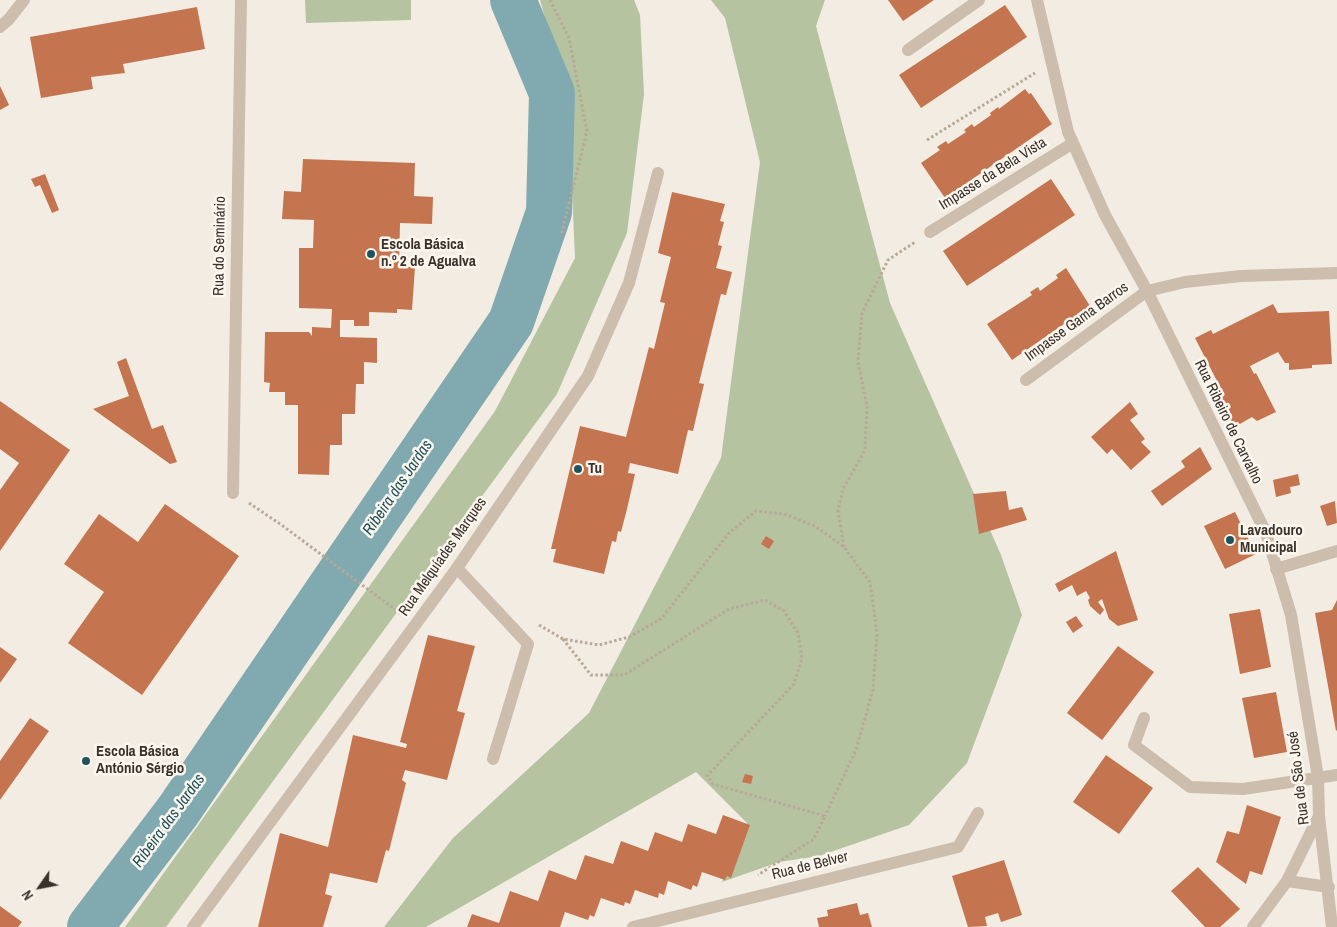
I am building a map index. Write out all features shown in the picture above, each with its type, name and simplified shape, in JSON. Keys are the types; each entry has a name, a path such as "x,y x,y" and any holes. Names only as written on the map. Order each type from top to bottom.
{"street":[{"path":"0,26 9,19 24,0"},
{"name":"Rua do Seminário","path":"233,493 240,0"},
{"path":"908,50 979,0"},
{"name":"Rua Ribeiro de Carvalho","path":"1036,0 1068,132 1105,215 1147,291 1266,533 1276,569"},
{"name":"Impasse da Bela Vista","path":"930,232 1074,143"},
{"name":"Rua Melquíades Marques","path":"193,927 457,568 588,376 629,283 658,173"},
{"path":"1147,291 1185,282 1241,276 1337,273"},
{"name":"Impasse Gama Barros","path":"1026,380 1147,291"},
{"path":"1276,569 1337,551"},
{"path":"457,568 528,644 493,759"},
{"name":"Rua de São José","path":"1276,569 1291,615 1318,777 1320,816 1332,927"},
{"path":"1144,718 1134,745 1190,787 1243,789 1337,775"},
{"name":"Rua de Belver","path":"632,927 958,847 978,813"},
{"path":"1253,927 1287,880 1320,816"},
{"path":"1287,880 1329,887"}],"path":[{"path":"550,0 569,38 587,131 561,236"},
{"path":"927,140 1052,62"},
{"path":"844,547 838,512 841,496 843,488 866,450 867,407 858,362 862,312 888,260 930,232"},
{"path":"233,493 283,526 381,600"},
{"path":"537,624 563,639 599,645 629,637 661,619 729,533 756,511 784,514 815,526 844,547 870,582 877,633 873,690 856,750 814,839 741,885 741,899"},
{"path":"563,639 591,674 624,675 729,608 765,600 784,611 798,633 802,658 794,684 707,776 712,784 825,816"}],"green space":[{"path":"305,0 411,0 411,20 306,23"},
{"path":"540,0 634,0 640,15 644,94 627,233 557,394 166,927 125,927 495,411 575,258 569,123 554,50"},
{"path":"711,0 825,0 816,26 890,303 1001,555 1022,615 967,763 909,825 819,856 779,862 722,882 747,823 696,772 426,927 384,927 453,838 589,713 721,458 760,162 725,18"}],"building":[{"path":"888,0 934,0 903,21"},
{"path":"1005,5 1027,37 921,108 899,75"},
{"path":"197,7 205,49 123,64 125,73 91,77 93,89 41,98 30,37"},
{"path":"0,86 9,105 0,110"},
{"path":"1025,89 1029,94 1031,93 1052,124 945,198 921,163 940,150 937,147 946,141 948,144 966,132 964,130 972,124 974,127 991,115 990,113 998,107 999,109"},
{"path":"303,159 415,163 414,196 433,197 432,224 400,223 399,267 415,267 412,310 397,309 397,313 369,312 369,326 354,326 354,320 340,320 340,337 377,338 377,363 364,362 364,384 356,384 355,414 342,414 342,445 330,445 329,475 298,474 298,405 285,405 285,392 269,392 270,383 264,382 265,332 309,332 312,336 312,327 331,328 332,309 299,308 299,248 313,248 314,220 282,219 284,191 301,192"},
{"path":"45,174 59,210 52,213 40,185 35,187 31,179"},
{"path":"1051,179 1075,215 967,286 943,251"},
{"path":"672,192 725,204 720,221 724,222 718,245 722,246 716,268 732,272 726,295 721,294 699,383 704,384 693,431 688,430 678,474 630,463 628,473 635,474 627,509 621,532 618,531 616,542 612,541 604,574 553,562 556,549 551,549 580,426 626,437 649,347 654,349 665,303 660,302 671,257 658,253"},
{"path":"1066,268 1090,306 1012,360 987,324 1032,295 1030,292 1038,287 1040,291 1058,278 1056,275"},
{"path":"1273,304 1278,313 1329,311 1332,364 1312,365 1312,368 1289,370 1289,363 1285,363 1278,352 1250,366 1254,374 1256,373 1276,412 1257,421 1252,417 1233,428 1212,384 1217,381 1195,338 1211,330 1213,334"},
{"path":"126,358 152,429 163,425 177,462 170,464 93,409 129,396 117,362"},
{"path":"0,401 70,450 0,551 0,490 19,463 0,449"},
{"path":"1130,402 1138,414 1130,420 1145,439 1141,442 1151,452 1131,470 1112,449 1107,454 1091,437"},
{"path":"1200,447 1212,469 1162,506 1151,491 1185,467 1181,461"},
{"path":"1298,474 1300,485 1290,487 1291,493 1276,497 1273,480"},
{"path":"1006,491 1009,510 1022,507 1027,520 979,534 973,494"},
{"path":"1335,501 1337,523 1327,526 1320,506"},
{"path":"165,504 239,556 142,695 68,643 104,592 64,564 99,514 138,542"},
{"name":"Lavadouro Municipal","path":"1235,512 1256,554 1225,569 1204,526"},
{"path":"766,536 774,541 769,549 761,544"},
{"path":"1116,551 1138,620 1118,626 1109,619 1102,599 1098,602 1104,610 1100,615 1090,606 1088,600 1090,598 1086,591 1077,596 1072,585 1059,592 1055,584"},
{"path":"1337,600 1336,731 1315,613 1332,610"},
{"path":"1260,609 1271,667 1240,674 1229,614"},
{"path":"1076,616 1083,626 1073,633 1066,622"},
{"path":"428,635 475,646 457,711 465,713 447,780 405,770 402,780 406,783 389,851 386,850 377,883 330,873 325,894 332,896 323,927 258,927 280,833 328,847 353,735 406,748 407,744 400,742"},
{"path":"1118,646 1154,672 1102,740 1067,713"},
{"path":"0,647 17,659 0,683"},
{"path":"1276,692 1287,752 1254,758 1242,698"},
{"path":"30,718 49,731 0,800 0,761"},
{"path":"1106,755 1153,788 1119,834 1073,802"},
{"path":"745,774 753,776 751,784 742,782"},
{"path":"1247,805 1281,817 1262,875 1250,871 1246,884 1216,862 1227,831 1239,834"},
{"path":"723,815 750,825 731,878 727,876 725,880 702,872 697,887 693,885 691,890 668,881 664,895 659,893 658,898 635,890 630,904 625,902 624,906 601,898 594,917 590,915 588,920 565,912 560,927 467,927 472,914 499,923 510,891 538,901 549,870 576,880 585,855 613,864 621,841 648,851 655,832 682,842 688,824 716,834"},
{"path":"1004,860 1022,915 1001,922 998,913 985,917 987,926 968,927 952,876"},
{"path":"1198,867 1240,909 1220,927 1205,927 1171,891"},
{"path":"857,903 860,915 868,913 872,927 819,927 817,918 828,916 827,910"},
{"path":"0,906 22,922 18,927 0,927"}],"waterway":[{"name":"Ribeira das Jardas","path":"90,927 178,811 511,322 549,212 552,93 513,0"}],"place":[{"name":"Escola Básica n.º 2 de Agualva","path":"371,254"},
{"name":"Tu","path":"578,469"},
{"name":"Lavadouro Municipal","path":"1230,540"},
{"name":"Escola Básica António Sérgio","path":"86,761"}]}
